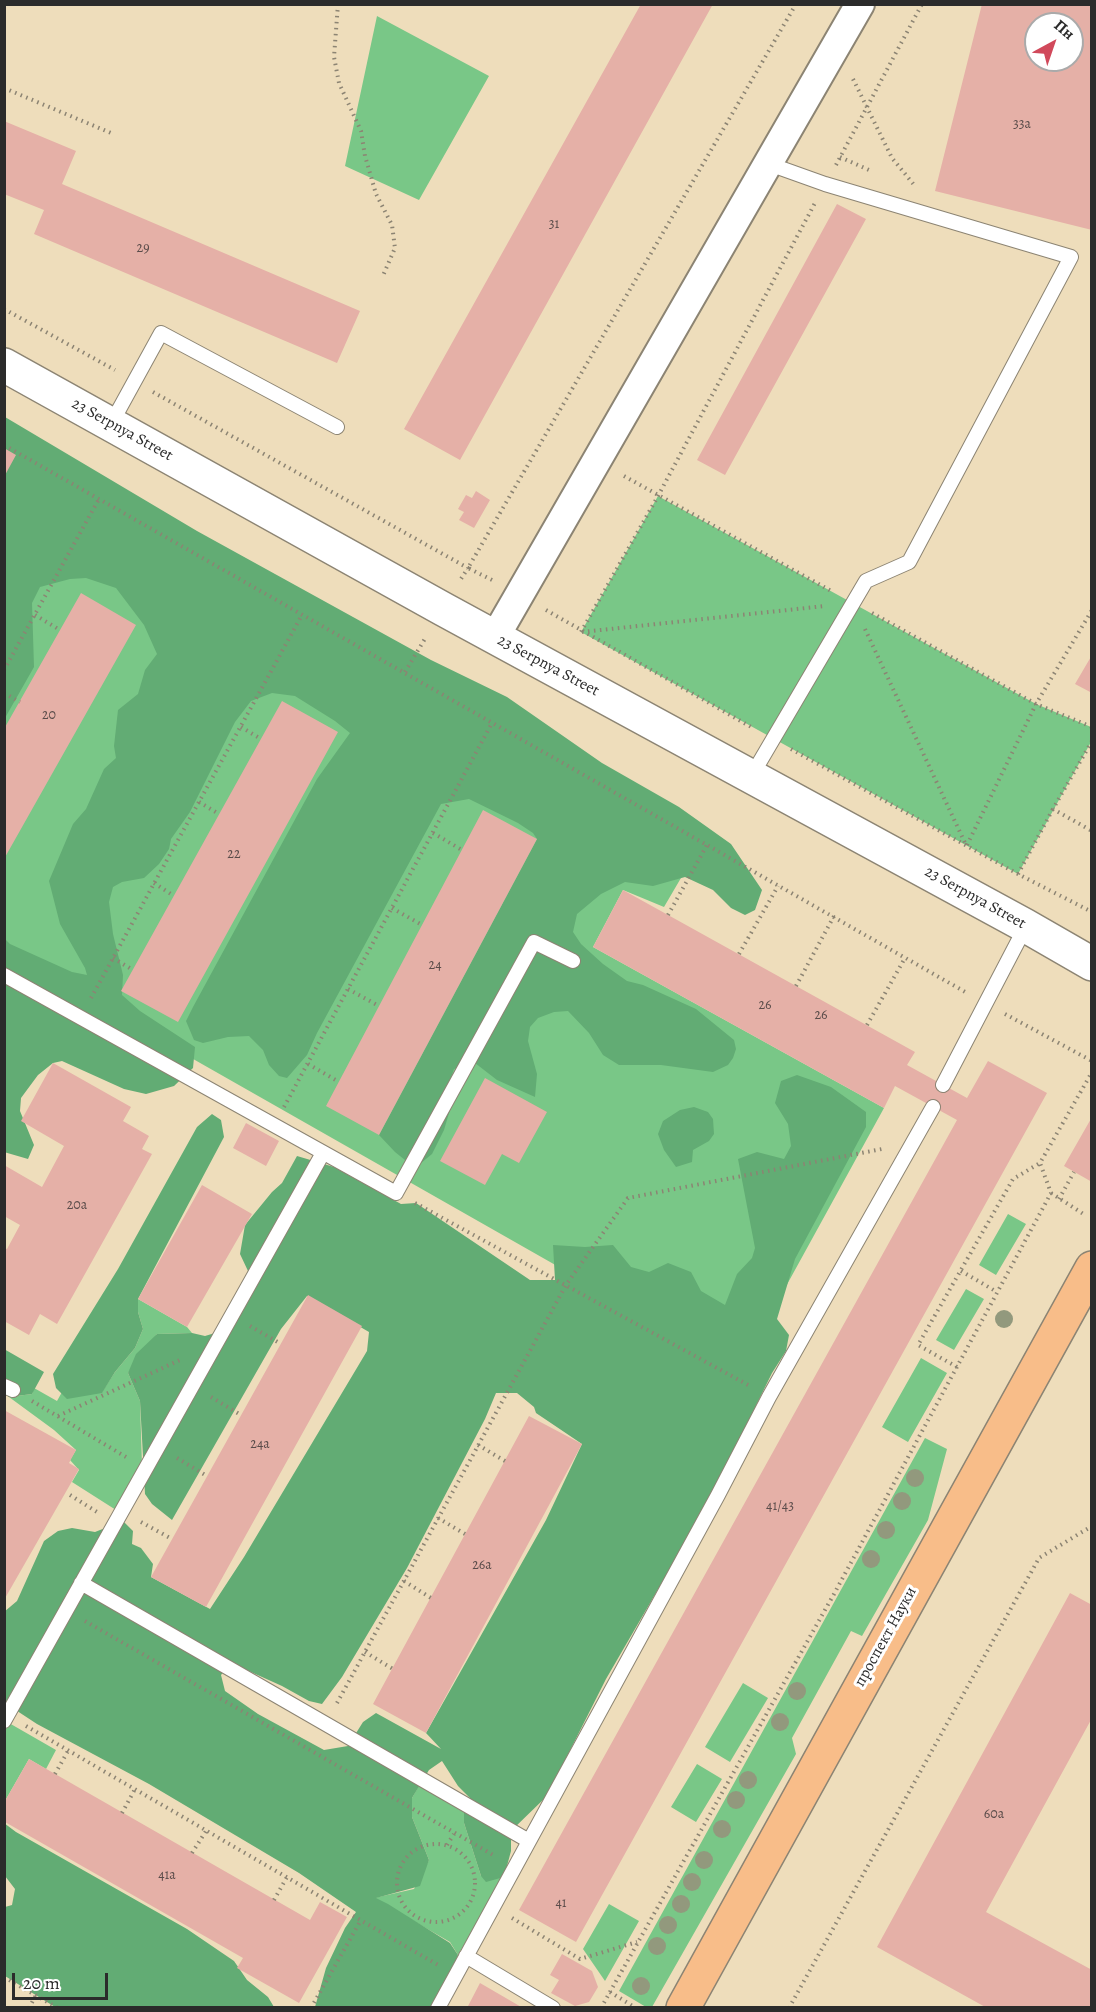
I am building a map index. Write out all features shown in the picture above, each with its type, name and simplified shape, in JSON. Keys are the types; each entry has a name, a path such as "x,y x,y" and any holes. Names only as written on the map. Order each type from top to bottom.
{"main road":[{"name":"проспект Науки","path":"683,2007 1092,1268"}],"street":[{"path":"495,638 860,4"},
{"name":"23 Serpnya Street","path":"4,365 495,638 752,775 1092,964"}],"lane":[{"path":"752,775 866,581 909,562 1071,257 825,184 769,164"},
{"path":"111,424 161,333 337,427"},
{"path":"943,1084 1026,926"},
{"path":"4,975 396,1192 534,942 573,961"},
{"path":"438,2007 770,1397 933,1107"},
{"path":"6,1718 323,1153"},
{"path":"81,1582 529,1841"},
{"path":"466,1956 553,2007"}],"path":[{"path":"338,4 334,57 339,83 361,131 365,156 376,194 392,225 395,248 382,278"},
{"path":"405,672 468,568 796,4"},
{"path":"581,632 658,496 922,4"},
{"path":"836,47 867,104 892,158 919,191"},
{"path":"4,88 111,133"},
{"path":"4,309 468,568"},
{"path":"4,445 905,958 1092,1061"},
{"path":"598,460 658,496 853,603 967,846 1036,704 1092,610"},
{"path":"4,670 99,498"},
{"path":"35,615 60,630"},
{"path":"80,1017 302,615"},
{"path":"4,693 20,702"},
{"path":"274,1126 492,723"},
{"path":"241,727 261,739"},
{"path":"1018,874 1092,741"},
{"path":"199,802 219,813"},
{"path":"1053,809 1092,831"},
{"path":"433,833 462,850"},
{"path":"668,915 707,845"},
{"path":"154,883 174,896"},
{"path":"739,954 778,886"},
{"path":"392,908 422,925"},
{"path":"796,986 834,916"},
{"path":"113,958 133,970"},
{"path":"867,1025 905,958"},
{"path":"348,988 379,1006"},
{"path":"308,1064 339,1082"},
{"path":"957,1367 918,1345 1013,1179 1040,1163 1092,1072"},
{"path":"325,1724 566,1286 628,1198 912,1143"},
{"path":"1040,1163 1051,1193 1085,1215"},
{"path":"1059,1199 1074,1172"},
{"path":"396,1192 770,1397"},
{"path":"602,2007 834,1594 1051,1193"},
{"path":"961,1271 997,1292"},
{"path":"232,1316 280,1344"},
{"path":"57,1416 217,1343"},
{"path":"193,1386 241,1415"},
{"path":"9,1388 146,1469"},
{"path":"478,1445 505,1461"},
{"path":"158,1447 207,1476"},
{"path":"70,1495 172,1539"},
{"path":"438,1518 465,1534"},
{"path":"789,2007 1039,1558 1092,1526"},
{"path":"404,1581 431,1598"},
{"path":"66,1610 515,1867"},
{"path":"364,1652 393,1669"},
{"path":"6,1718 68,1750 455,1975"},
{"path":"55,1774 68,1750"},
{"path":"122,1812 135,1789"},
{"path":"192,1853 206,1831"},
{"path":"447,1845 454,1834"},
{"path":"426,1844 447,1845 464,1855 474,1871 474,1890 467,1907 450,1920 428,1922 410,1912 398,1895 397,1873 408,1855 426,1844"},
{"path":"274,1900 287,1877"},
{"path":"493,1907 580,1959 637,1942"},
{"path":"311,2007 361,1920"},
{"path":"4,1977 58,2007"},
{"path":"610,1992 636,2007"},
{"path":"28,2007 36,1995"}],"green space":[{"path":"377,16 489,76 419,200 345,166"},
{"path":"5,417 197,531 431,660 507,697 602,763 679,807 731,844 762,890 755,910 745,915 731,908 713,890 685,877 653,886 625,882 601,894 577,914 573,932 581,944 603,964 627,981 643,985 696,1009 734,1040 736,1049 728,1065 713,1072 661,1065 619,1065 603,1055 589,1033 568,1011 554,1012 538,1018 530,1027 528,1041 537,1074 535,1097 497,1080 475,1063 454,1069 449,1083 452,1103 444,1130 432,1154 415,1168 395,1152 379,1135 537,839 533,833 518,823 469,799 441,804 307,1055 287,1078 279,1076 269,1065 263,1050 249,1036 228,1037 203,1043 194,1040 186,1021 193,1007 317,779 350,733 295,696 272,693 251,701 235,722 190,812 171,839 169,849 159,864 144,878 122,882 113,887 109,902 113,934 123,975 122,995 140,1011 195,1047 193,1068 174,1086 146,1094 124,1089 62,1061 53,1063 38,1075 21,1098 20,1111 34,1145 28,1159 4,1152 5,939 10,944 72,972 87,975 60,924 49,881 73,824 86,809 104,769 116,758 114,746 118,710 138,694 145,670 157,654 144,625 116,588 86,578 70,579 40,587 32,603 34,667 5,718"},
{"path":"5,446 702,842 664,907 623,890 593,947 884,1108 740,1370 5,952"},
{"path":"658,496 1036,704 1091,727 1091,742 1018,874 581,632"},
{"path":"797,1075 831,1087 866,1112 866,1127 795,1259 777,1319 789,1335 786,1351 772,1373 708,1503 606,1679 547,1796 511,1831 511,1851 504,1877 486,1882 481,1876 464,1823 464,1812 470,1798 458,1786 442,1761 429,1770 412,1798 412,1817 429,1860 420,1886 376,1898 450,1943 458,1955 446,1985 433,2007 315,2007 326,1968 345,1928 356,1912 299,1873 149,1784 37,1724 5,1703 4,1612 17,1601 44,1541 58,1531 72,1528 95,1532 123,1521 133,1531 132,1544 141,1548 153,1564 151,1577 210,1609 244,1557 367,1351 369,1332 307,1296 281,1329 172,1520 152,1504 145,1494 140,1401 128,1373 136,1354 157,1334 192,1333 205,1336 225,1330 248,1271 240,1254 245,1225 282,1183 297,1156 334,1167 401,1204 416,1203 530,1280 555,1280 553,1245 585,1247 613,1245 631,1267 649,1272 668,1263 691,1272 701,1291 725,1305 737,1274 752,1258 755,1248 738,1159 757,1152 784,1159 791,1146 788,1124 775,1103 781,1081","holes":["496,1393 517,1393 534,1407 536,1413 582,1444 546,1520 426,1733 441,1749 376,1713 363,1722 348,1746 324,1750 258,1714 225,1691 221,1675 231,1663 309,1701 322,1704 342,1677 407,1568 485,1419"]},
{"path":"694,1107 708,1112 713,1119 714,1134 709,1141 693,1150 692,1162 676,1167 664,1150 658,1134 663,1121 680,1110"},
{"path":"212,1114 221,1120 224,1137 138,1299 138,1312 143,1329 135,1348 115,1372 102,1393 67,1399 56,1388 53,1374 118,1269 197,1127"},
{"path":"1008,1214 1026,1224 996,1275 979,1265"},
{"path":"966,1289 984,1299 954,1350 936,1340"},
{"path":"138,1299 187,1327 192,1333 157,1334 128,1373 140,1401 142,1466 116,1510 72,1482 79,1470 70,1460 76,1450 54,1430 9,1397 32,1394 34,1388 57,1401 62,1392 102,1392 135,1348 143,1329 138,1312"},
{"path":"4,1349 44,1372 32,1394 9,1397 5,1394"},
{"path":"921,1358 947,1373 908,1442 882,1427"},
{"path":"925,1438 947,1449 928,1520 862,1636 851,1631 792,1738 796,1754 652,2007 646,2007 619,1991"},
{"path":"743,1683 768,1698 730,1762 705,1747"},
{"path":"9,1723 56,1750 46,1769 29,1759 5,1801 5,1731"},
{"path":"697,1764 722,1779 696,1822 671,1807"},
{"path":"420,1784 464,1812 464,1823 481,1876 504,1877 458,1955 450,1942 374,1898 414,1889 429,1860 412,1817 412,1798"},
{"path":"4,1823 187,1929 234,1961 247,1980 268,1997 274,2007 55,2007 5,1976 5,1907 12,1905 15,1889 5,1876"},
{"path":"609,1904 639,1921 605,1981 583,1949"}],"building":[{"path":"641,4 713,4 460,460 404,429"},
{"path":"982,4 1092,4 1092,230 935,191"},
{"path":"4,121 76,151 62,184 360,311 337,363 34,234 44,210 4,194"},
{"path":"837,204 866,219 725,475 697,460"},
{"path":"4,448 16,455 4,477"},
{"path":"476,491 490,500 474,528 459,520 464,512 458,509 466,495 472,498"},
{"path":"81,593 136,625 4,859 4,729"},
{"path":"1092,655 1092,693 1075,684"},
{"path":"282,701 338,732 178,1022 121,991"},
{"path":"483,810 537,839 379,1135 326,1106"},
{"path":"623,890 915,1052 907,1065 967,1098 988,1061 1047,1093 576,1942 519,1910 957,1120 895,1086 884,1108 593,947"},
{"path":"53,1063 131,1107 123,1121 149,1136 142,1149 152,1154 57,1324 40,1314 29,1335 4,1321 4,1248 7,1249 20,1225 4,1216 4,1165 42,1187 64,1146 21,1121"},
{"path":"485,1078 547,1112 519,1163 502,1154 485,1185 440,1161"},
{"path":"1092,1117 1092,1182 1064,1166"},
{"path":"246,1123 279,1141 266,1166 233,1148"},
{"path":"202,1185 252,1214 187,1327 138,1299"},
{"path":"308,1295 362,1326 206,1607 151,1577"},
{"path":"4,1410 76,1450 69,1463 79,1469 4,1600"},
{"path":"529,1416 582,1444 426,1733 373,1704"},
{"path":"1070,1593 1092,1605 1092,1718 986,1912 1092,1970 1092,2008 987,2008 877,1947"},
{"path":"29,1759 310,1920 320,1902 347,1917 299,2003 237,1968 243,1958 5,1822 5,1801"},
{"path":"562,1954 592,1971 598,1987 589,2002 575,2006 551,1993 559,1980 550,1975"},
{"path":"480,1983 523,2008 467,2008"}]}
